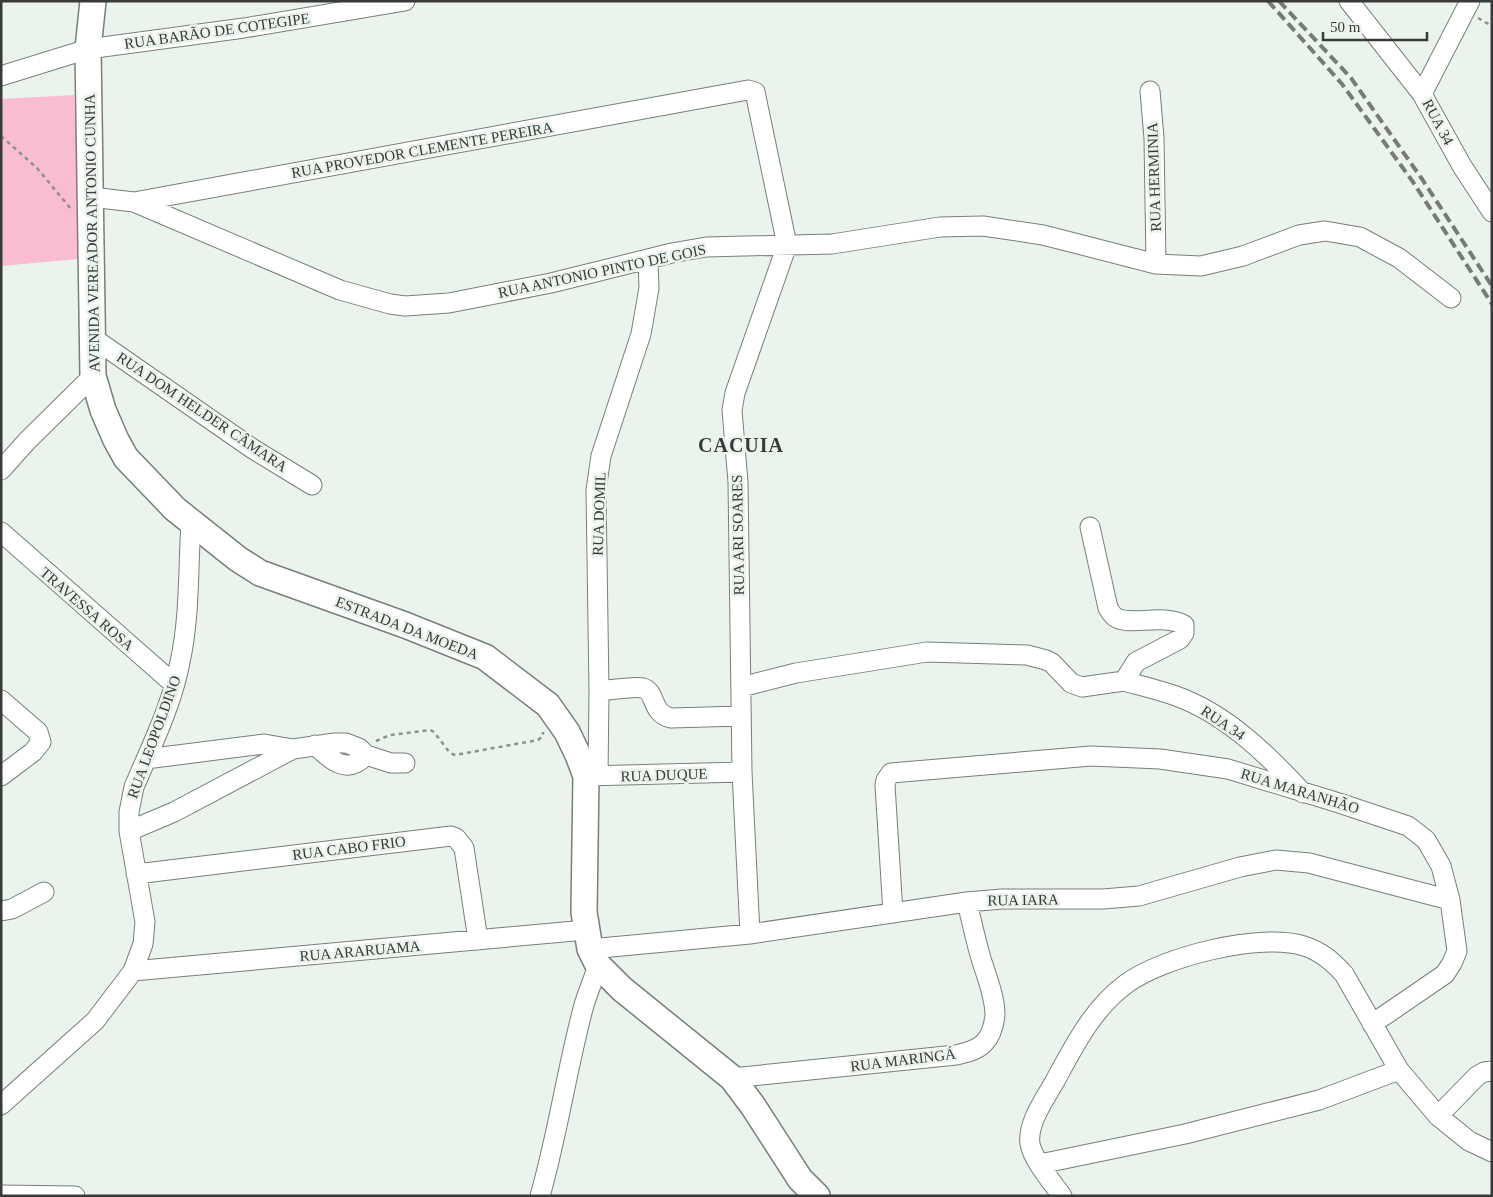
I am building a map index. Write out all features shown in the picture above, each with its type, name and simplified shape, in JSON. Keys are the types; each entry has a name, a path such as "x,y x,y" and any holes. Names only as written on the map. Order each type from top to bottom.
{"main road":[{"name":"AVENIDA VEREADOR ANTONIO CUNHA","path":"93,1 88,49 94,376 103,410 126,458 162,498 191,522"},
{"name":"ESTRADA DA MOEDA","path":"191,522 260,573 485,657 548,705 592,776"},
{"path":"592,776 584,912 592,948 622,989 732,1078 753,1106 800,1179 817,1196"}],"street":[{"name":"RUA BARÃO DE COTEGIPE","path":"1,76 88,49 244,28 405,1"},
{"path":"1349,1 1422,94"},
{"name":"RUA 34","path":"1470,1 1422,94 1462,166 1492,212"},
{"name":"RUA PROVEDOR CLEMENTE PEREIRA","path":"91,197 134,202 752,90 756,95 787,245"},
{"name":"RUA HERMINIA","path":"1150,91 1154,138 1156,264"},
{"name":"RUA ANTONIO PINTO DE GOIS","path":"134,202 340,290 390,304 405,306 449,303 551,283 672,253 706,247 832,244 940,228 983,226 1043,235 1156,264 1201,266 1243,256 1299,235 1325,231 1360,237 1399,258 1451,298"},
{"name":"RUA ARI SOARES","path":"750,934 742,772 738,482 732,410 738,384 787,245"},
{"name":"RUA DOMIL","path":"592,776 599,691 596,490 601,456 641,334 649,288 648,260"},
{"name":"RUA DOM HELDER CÂMARA","path":"94,338 253,449 312,485"},
{"path":"1,470 27,441 94,376"},
{"name":"RUA LEOPOLDINO","path":"1,1105 95,1022 134,971 143,944 144,909 129,831 130,800 180,664 184,640 191,522"},
{"path":"741,687 796,673 926,652 1027,655 1052,663 1071,683 1082,687 1124,681 1136,662 1180,639 1184,632 1184,625 1168,619 1122,620 1114,617 1108,608 1090,527"},
{"name":"TRAVESSA ROSA","path":"1,532 174,684"},
{"name":"RUA 34","path":"1124,681 1177,696 1208,711 1237,730 1281,768 1304,794"},
{"path":"599,691 641,688 649,692 658,713 670,718 741,716"},
{"path":"1,700 38,732 41,742 33,752 1,776"},
{"path":"146,759 264,744 293,749"},
{"path":"129,831 174,812 293,749 315,745 332,760 341,764 351,765 360,763 362,752 391,762 404,763"},
{"name":"RUA MARANHÃO","path":"893,913 885,785 891,773 1091,756 1160,759 1228,769 1408,826 1426,840 1441,866 1450,900 1457,951 1452,963 1446,974 1372,1024"},
{"name":"RUA DUQUE","path":"592,776 742,772"},
{"name":"RUA CABO FRIO","path":"136,874 451,836 456,838 464,848 478,940"},
{"name":"RUA IARA","path":"592,948 750,934 967,902 1002,899 1103,899 1139,896 1276,860 1309,863 1450,900"},
{"path":"1,911 12,909 44,892"},
{"name":"RUA MARINGÁ","path":"732,1078 956,1055 973,1051 983,1044 993,1028 995,1014 967,902"},
{"name":"RUA ARARUAMA","path":"134,971 478,940 592,948"},
{"path":"1062,1196 1033,1152 1030,1142 1031,1130 1036,1115 1074,1047 1106,1001 1127,983 1153,968 1212,950 1270,942 1287,942 1304,946 1320,953 1334,963 1344,974 1399,1070 1438,1116 1469,1141 1492,1152"},
{"path":"540,1196 552,1155 568,1073 585,1004 592,948"},
{"path":"1040,1164 1185,1134 1319,1100 1399,1070"},
{"path":"1438,1116 1477,1076 1484,1072 1492,1071"},
{"path":"1,1194 75,1196"}],"path":[{"path":"1,136 37,168 80,220 92,229"},
{"path":"362,752 390,735 430,730 434,732 450,753 454,755 538,740 543,736 544,720 548,705"}],"shaded area":[{"path":"74,95 80,220 78,259 1,266 1,99"}],"railway":[{"path":"1268,1 1342,84 1413,182 1492,304"},
{"path":"1279,1 1351,78 1422,179 1492,286"}],"district":[{"name":"CACUIA","path":"741,445"}]}
